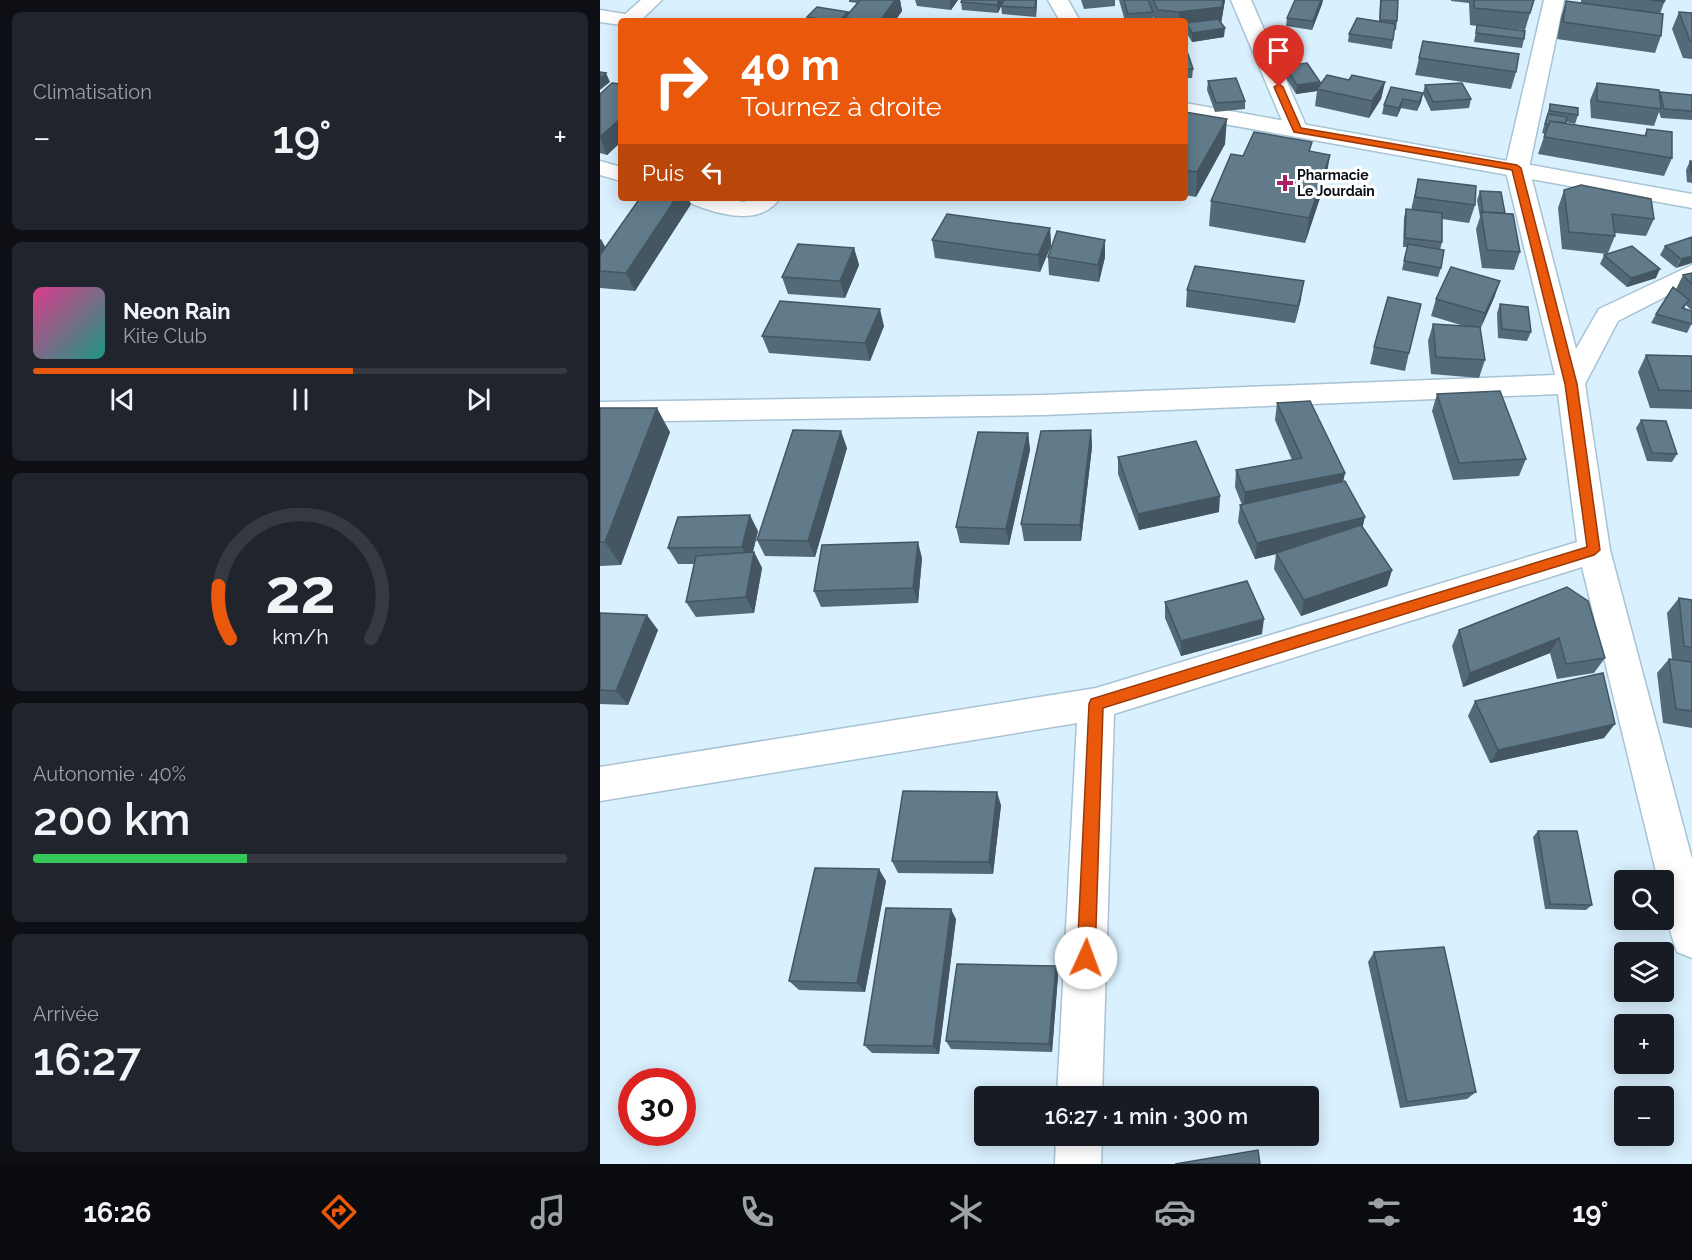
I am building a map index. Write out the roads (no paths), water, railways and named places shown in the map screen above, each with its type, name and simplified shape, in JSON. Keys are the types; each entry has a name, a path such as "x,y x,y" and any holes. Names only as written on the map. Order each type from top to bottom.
{"street":[{"path":"636,18 652,0"},
{"path":"1058,0 1068,18"},
{"path":"1241,0 1297,130"},
{"path":"1554,0 1517,168 1571,384 1594,550 1692,937"},
{"path":"600,16 618,19"},
{"path":"1188,111 1692,201"},
{"path":"600,168 618,173"},
{"path":"707,201 735,210 753,209 764,201"},
{"path":"1571,384 1608,315 1692,273"},
{"path":"600,412 1043,405 1571,384"},
{"path":"600,784 1096,704 1594,550"},
{"path":"1080,1086 1096,704"},
{"path":"1078,1164 1079,1146"}],"place":[{"name":"Pharmacie Le Jourdain","path":"1285,183"}]}
